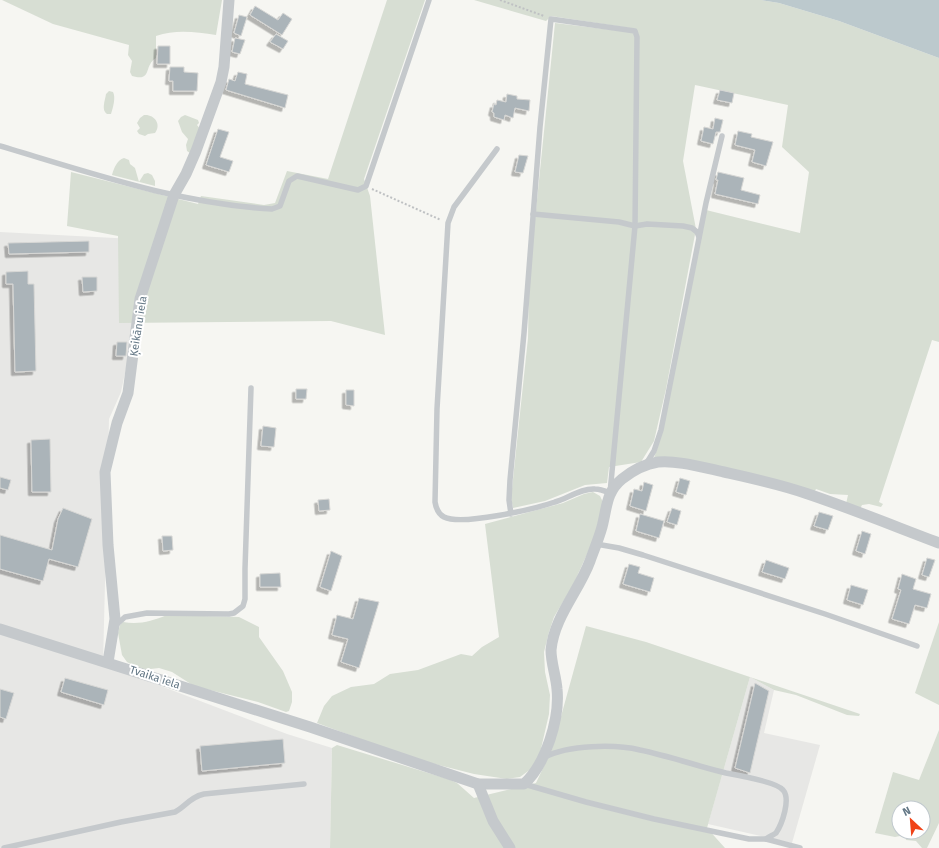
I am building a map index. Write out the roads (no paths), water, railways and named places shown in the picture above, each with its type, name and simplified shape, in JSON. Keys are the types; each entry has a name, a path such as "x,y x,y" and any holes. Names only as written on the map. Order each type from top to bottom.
{"street":[{"name":"Ķeikānu iela","path":"108,662 115,619 108,545 105,472 118,423 128,393 140,299 174,195 186,174 196,151 221,82 224,67 229,0"},
{"path":"524,784 535,771 546,751 558,704 557,688 552,667 551,650 553,637 559,622 589,564 602,528 610,493 622,479 633,472 658,462 706,468 758,480 804,492 939,543"},
{"name":"Tvaika iela","path":"0,629 310,727 478,784 524,784"},
{"path":"478,784 493,821 510,848"}],"lane":[{"path":"0,146 174,195 214,203 272,209 280,206 289,181 297,176 358,190 366,186 429,0"},
{"path":"497,149 454,208 448,223 437,409 436,507 438,512 444,517 452,519 511,514 555,503 586,490 595,489 610,493 635,226 636,31 551,19 540,127 524,333 510,480 509,500 511,514"},
{"path":"645,466 654,451 661,430 712,176 722,136"},
{"path":"533,214 619,222 635,226 647,224 684,226 692,228 700,237"},
{"path":"114,627 121,620 131,615 168,612 229,614 239,611 243,606 245,600 251,388"},
{"path":"596,544 619,548 650,557 825,614 917,646"},
{"path":"542,759 554,752 575,748 593,747 639,749 720,771 768,782 780,787 784,791 786,801 785,812 775,833 766,840"},
{"path":"4,848 175,812 194,797 204,794 304,784"},
{"path":"524,784 586,802 654,819 749,839 766,840 800,848"}]}
